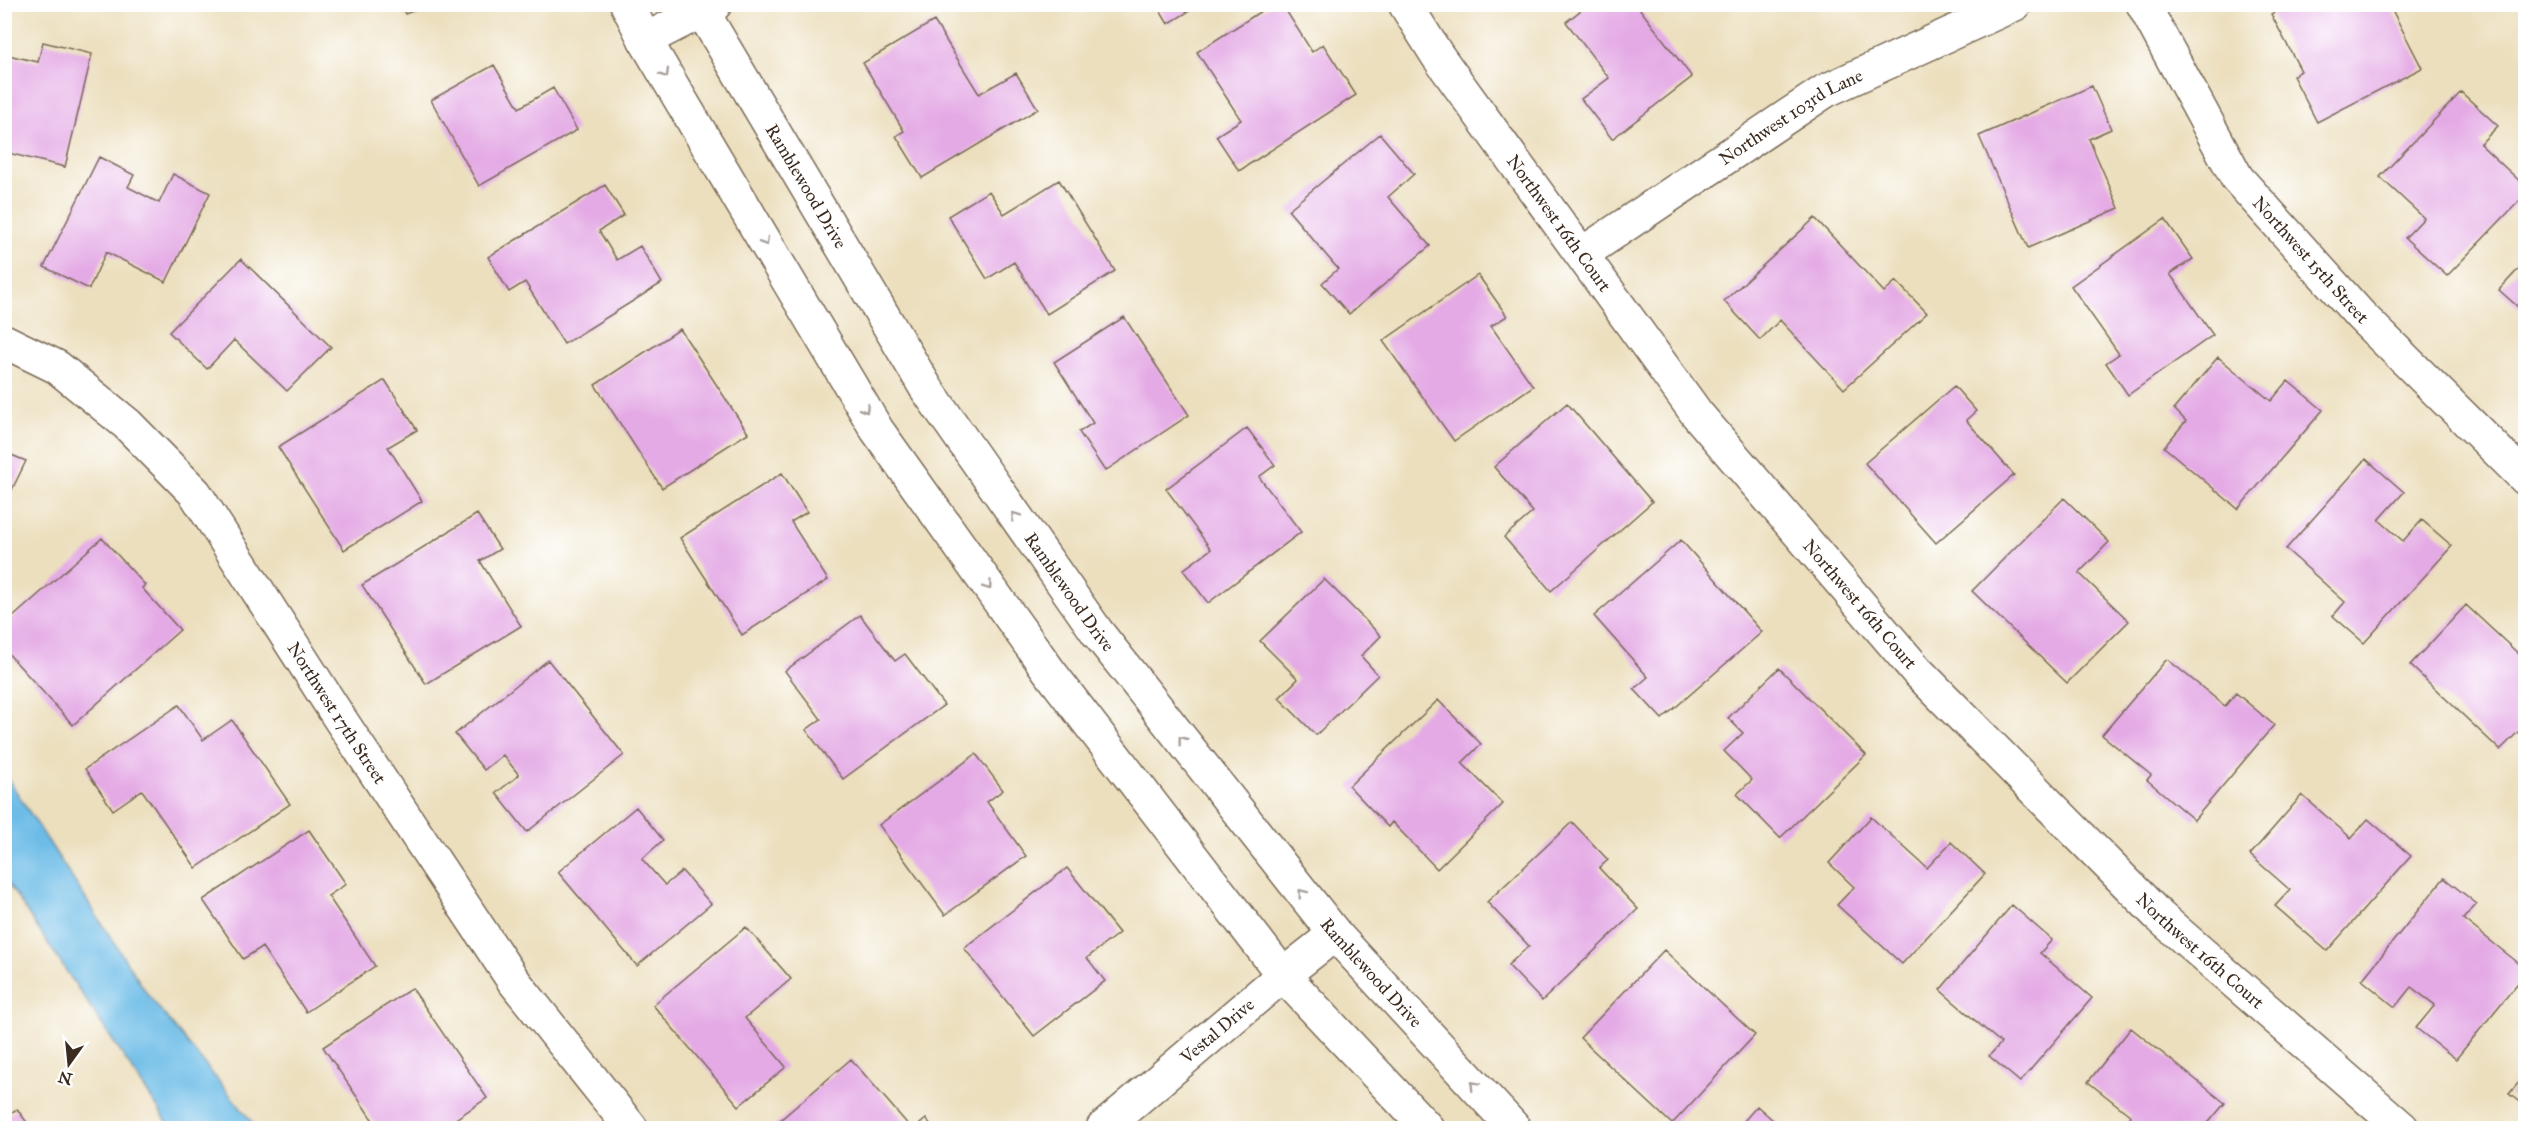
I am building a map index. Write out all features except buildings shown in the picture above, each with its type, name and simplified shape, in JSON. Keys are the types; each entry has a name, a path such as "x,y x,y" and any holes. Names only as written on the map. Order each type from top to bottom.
{"street":[{"path":"627,4 645,40 877,430 1049,671 1283,975 1427,1128"},
{"name":"Northwest 16th Court","path":"1405,4 1437,55 1697,414 1917,671 2159,916 2402,1128"},
{"name":"Northwest 103rd Lane","path":"1582,254 1825,90 2015,4"},
{"name":"Northwest 15th Street","path":"2143,4 2237,178 2361,316 2526,479"},
{"path":"645,40 705,7"},
{"name":"Ramblewood Drive","path":"705,7 926,388 1097,632 1335,934 1514,1128"},
{"name":"Northwest 17th Street","path":"4,341 57,367 128,424 195,493 346,729 513,980 631,1128"},
{"name":"Vestal Drive","path":"1102,1128 1335,934"}],"water":[{"path":"4,773 148,995 257,1128 171,1128 5,879"}]}
